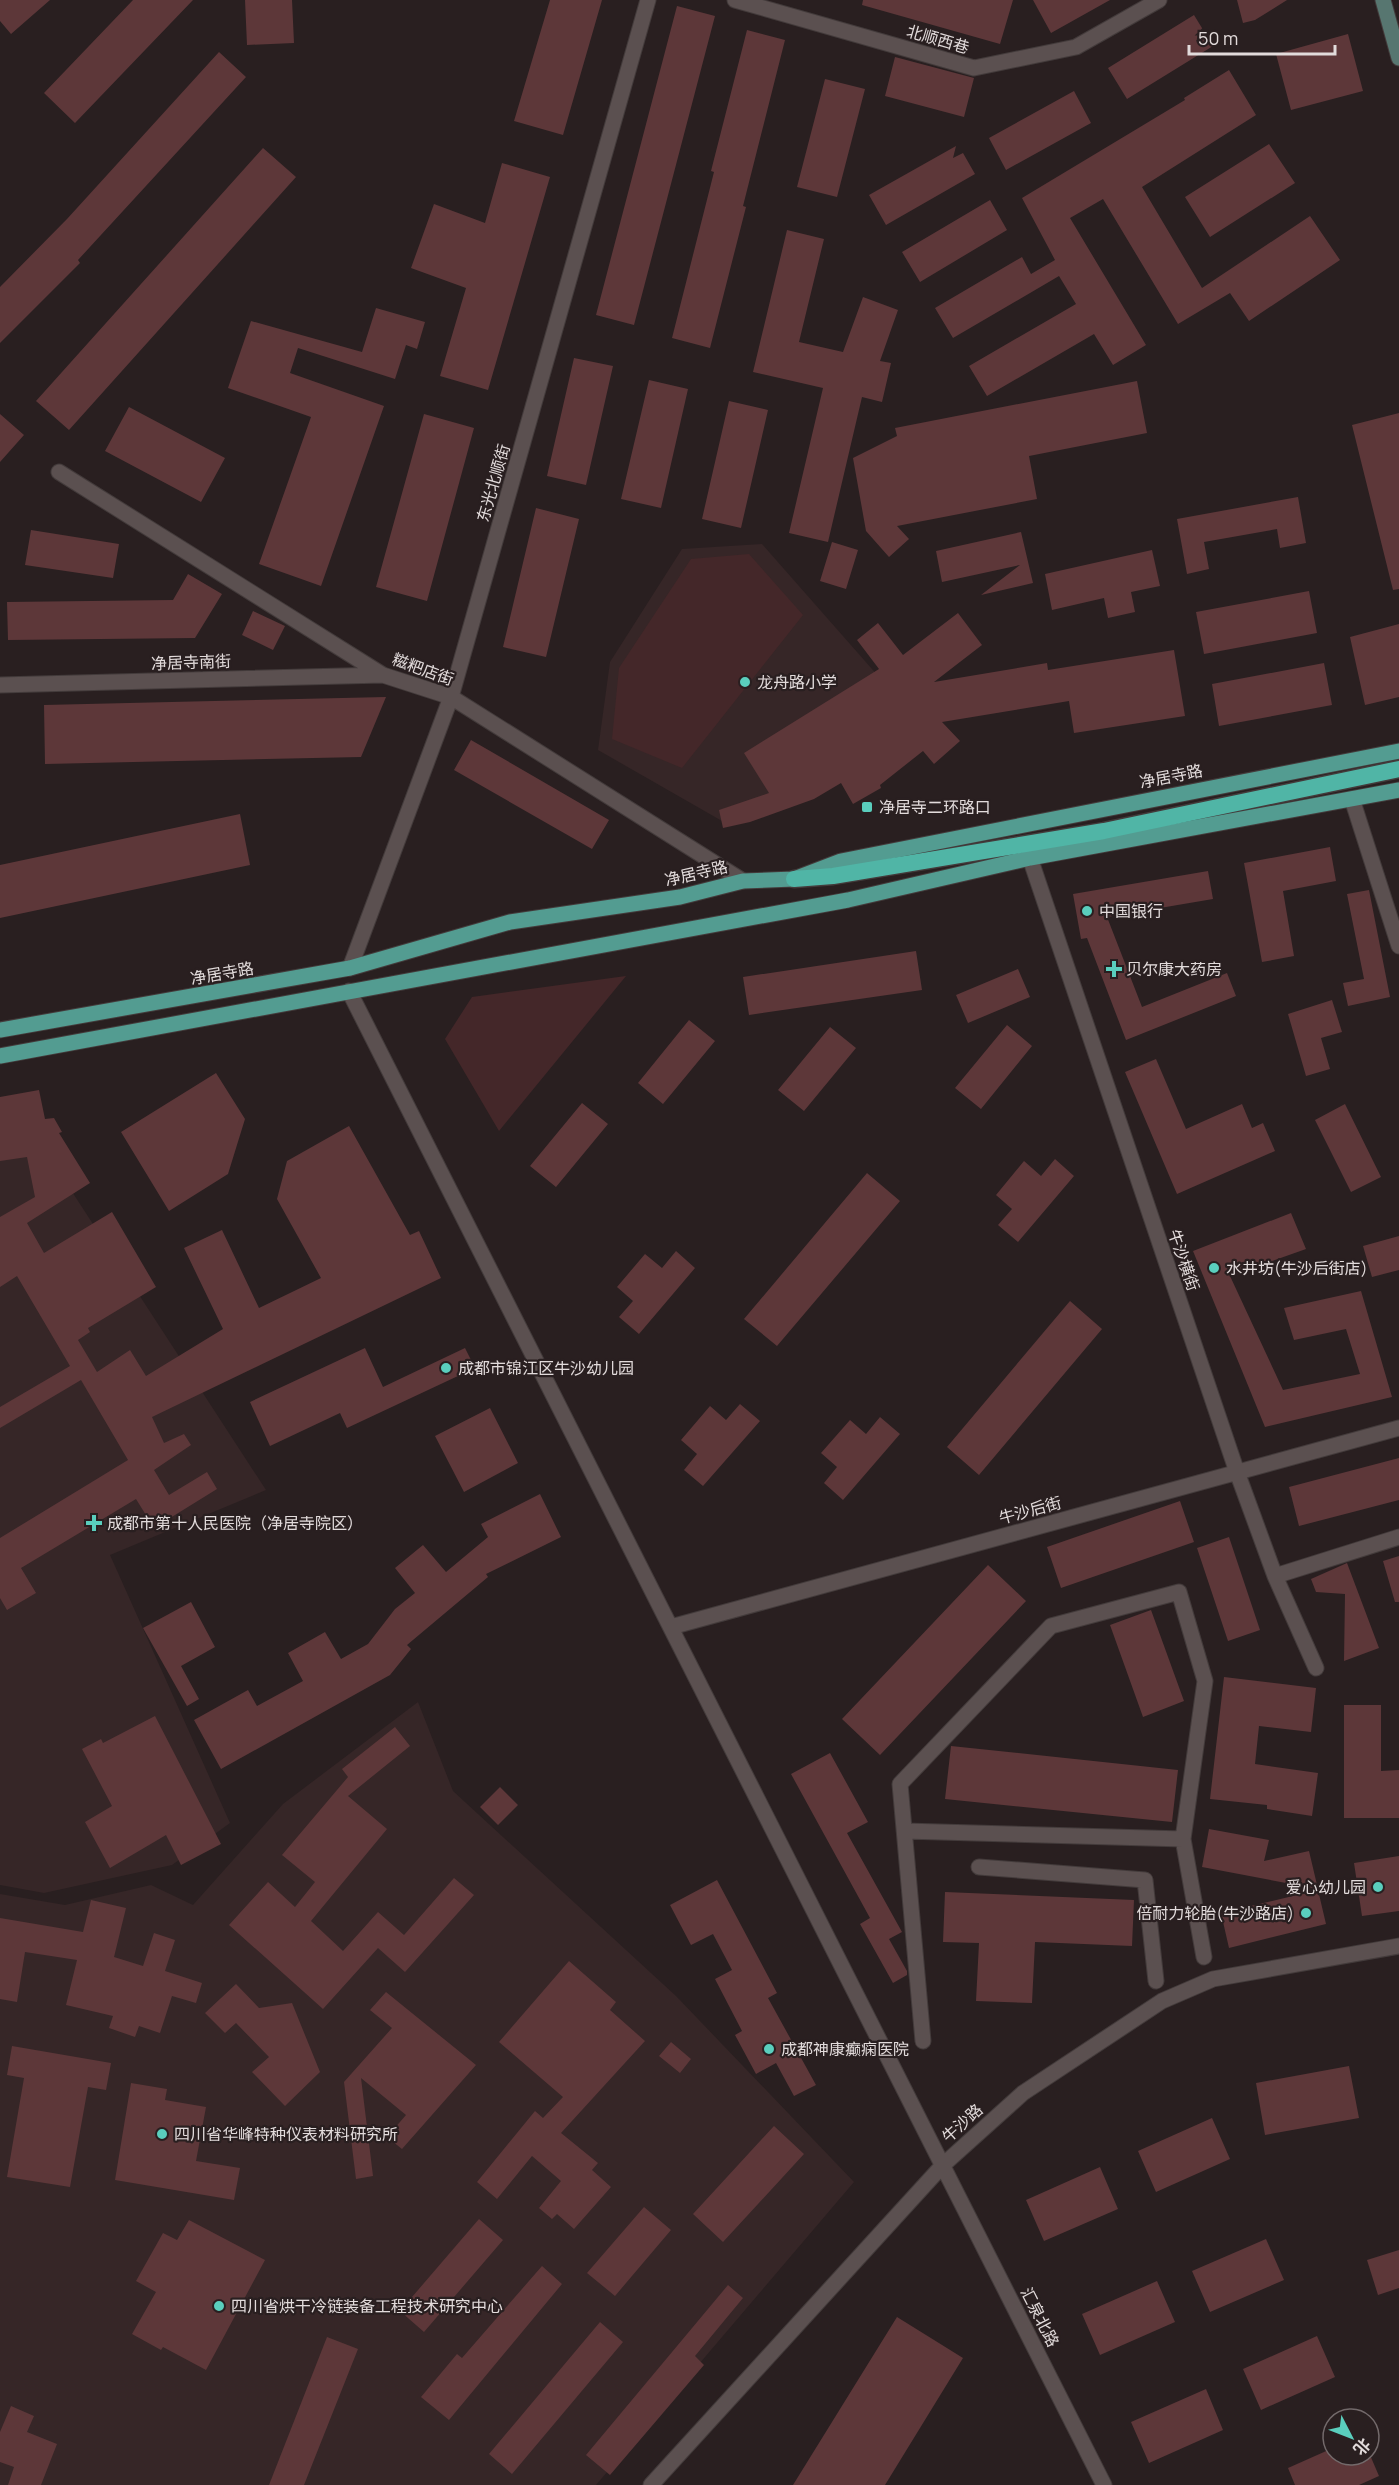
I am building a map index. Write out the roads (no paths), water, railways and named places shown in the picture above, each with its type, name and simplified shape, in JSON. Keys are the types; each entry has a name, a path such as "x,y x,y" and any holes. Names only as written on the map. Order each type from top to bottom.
{"highway":[{"path":"794,879 833,876 1104,831 1399,769"}],"main road":[{"path":"1383,0 1399,58"},
{"name":"净居寺路","path":"0,1030 350,968 510,922 680,897 743,881 794,879 841,861 1399,751"},
{"path":"0,1056 836,902 1030,858 1399,789"}],"street":[{"name":"东光北顺街","path":"350,968 451,698 648,0"},
{"name":"北顺西巷","path":"735,0 974,68 1076,47 1159,0"},
{"name":"糍粑店街","path":"59,472 383,675 451,698 743,881"},
{"name":"净居寺南街","path":"0,685 383,675"},
{"path":"1352,799 1399,946"},
{"name":"牛沙横街","path":"1030,858 1237,1472 1275,1576 1316,1668"},
{"name":"汇泉北路","path":"349,991 1104,2485"},
{"name":"牛沙后街","path":"671,1627 1399,1428"},
{"path":"1275,1576 1399,1537"},
{"path":"923,2041 900,1784 1052,1626 1179,1592 1206,1681 1184,1839 1204,1957"},
{"path":"906,1831 1184,1839"},
{"path":"979,1867 1144,1880 1156,1981"},
{"name":"牛沙路","path":"651,2485 943,2165 1023,2093 1162,2001 1213,1979 1399,1946"}],"place":[{"name":"龙舟路小学","path":"745,682"},
{"name":"净居寺二环路口","path":"867,807"},
{"name":"中国银行","path":"1087,911"},
{"name":"贝尔康大药房","path":"1114,969"},
{"name":"水井坊(牛沙后街店)","path":"1214,1268"},
{"name":"成都市锦江区牛沙幼儿园","path":"446,1368"},
{"name":"成都市第十人民医院（净居寺院区）","path":"94,1523"},
{"name":"爱心幼儿园","path":"1378,1887"},
{"name":"倍耐力轮胎(牛沙路店)","path":"1306,1913"},
{"name":"成都神康癫痫医院","path":"769,2049"},
{"name":"四川省华峰特种仪表材料研究所","path":"162,2134"},
{"name":"四川省烘干冷链装备工程技术研究中心","path":"219,2306"}]}
